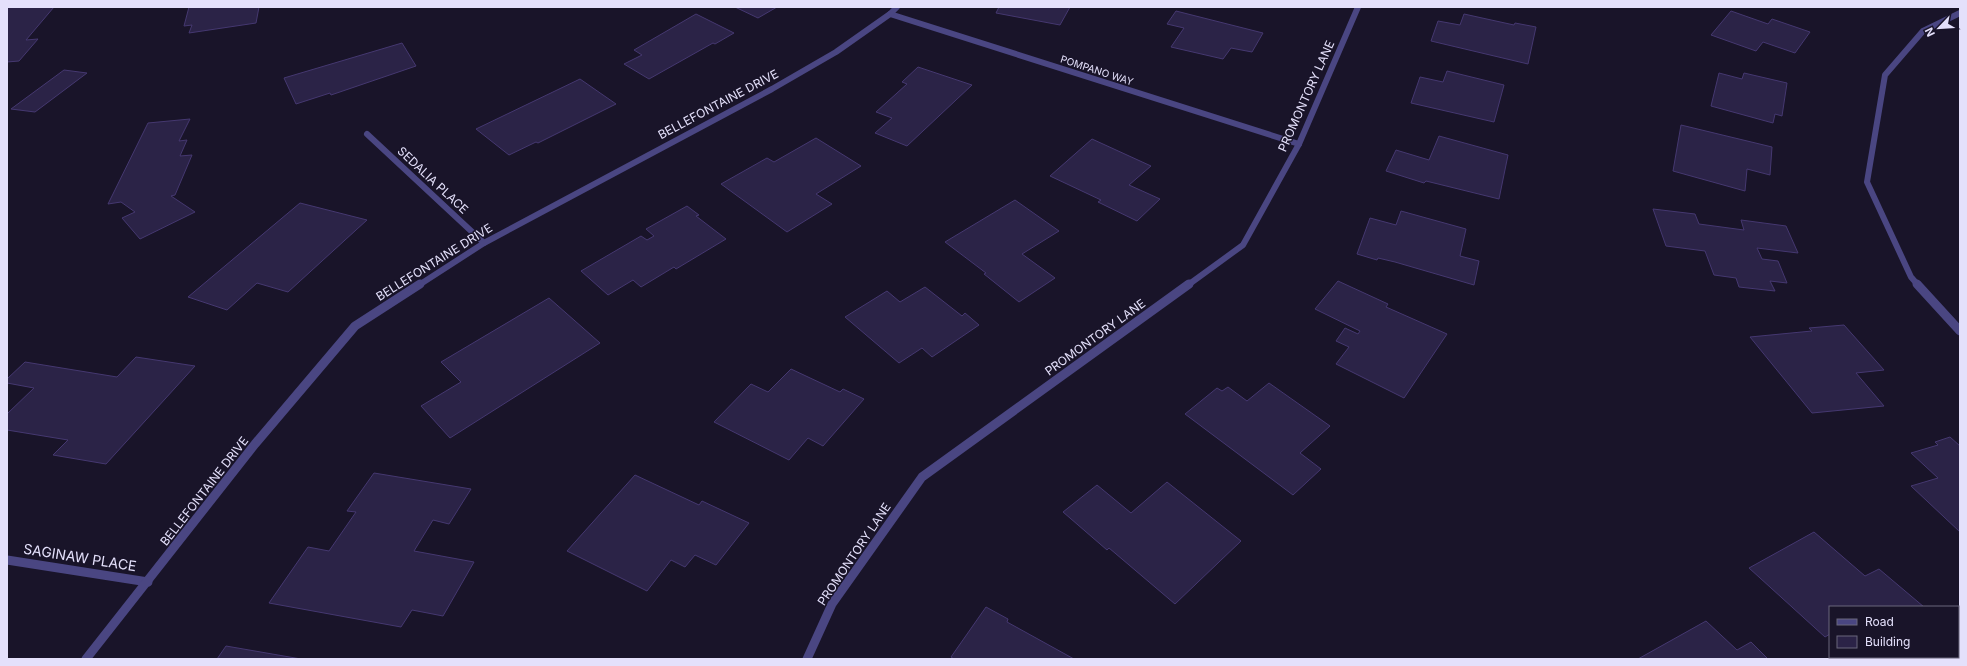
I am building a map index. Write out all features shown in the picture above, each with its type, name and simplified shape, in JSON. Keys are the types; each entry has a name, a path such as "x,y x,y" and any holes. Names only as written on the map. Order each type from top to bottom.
{"street":[{"name":"BELLEFONTAINE DRIVE","path":"86,659 255,444 355,326 484,243 772,89 836,52 890,14 897,7"},
{"name":"PROMONTORY LANE","path":"807,659 832,604 922,477 1243,245 1299,144 1358,7"},
{"path":"1960,13 1923,31 1885,75 1866,182 1911,277 1960,331"},
{"name":"POMPANO WAY","path":"890,14 1299,144"},
{"name":"SEDALIA PLACE","path":"367,134 484,243"},
{"name":"SAGINAW PLACE","path":"7,560 148,582"}],"building":[{"path":"7,7 54,7 26,40 38,39 19,61 7,62"},
{"path":"189,7 259,7 256,23 189,33 192,25 184,26"},
{"path":"735,7 777,7 758,18"},
{"path":"999,7 1070,7 1060,25 996,13"},
{"path":"1176,11 1263,33 1252,52 1231,48 1223,59 1171,47 1184,28 1167,24"},
{"path":"1731,11 1768,24 1772,19 1810,32 1795,53 1763,42 1756,51 1711,35"},
{"path":"696,14 734,33 715,44 713,43 649,79 624,64 642,55 634,50"},
{"path":"1464,14 1514,25 1515,23 1536,27 1528,64 1431,41 1438,21 1460,25"},
{"path":"402,43 416,66 331,95 330,93 296,104 284,78"},
{"path":"918,67 972,85 907,146 875,133 892,118 876,112 907,84 902,82"},
{"path":"64,70 87,73 35,112 11,109"},
{"path":"1447,71 1504,85 1494,122 1411,103 1420,77 1443,82"},
{"path":"1719,73 1742,79 1744,73 1787,83 1782,116 1775,114 1773,123 1711,106"},
{"path":"580,79 616,104 538,143 536,142 509,155 476,129"},
{"path":"190,119 179,141 187,140 180,156 192,155 175,195 171,196 195,212 140,239 122,218 135,212 121,202 108,204 148,123"},
{"path":"1681,125 1772,147 1770,175 1747,169 1745,191 1673,171"},
{"path":"1439,136 1508,155 1499,199 1426,181 1424,183 1386,171 1396,150 1429,160"},
{"path":"816,138 861,166 816,194 832,204 787,232 721,184 767,158 774,162"},
{"path":"1092,139 1151,166 1129,185 1160,199 1137,221 1098,202 1101,200 1050,176"},
{"path":"1015,200 1059,231 1022,254 1055,278 1019,302 984,274 986,273 945,242"},
{"path":"300,203 367,220 288,292 257,283 227,310 188,297"},
{"path":"687,206 699,215 696,216 726,239 676,269 674,267 641,287 633,280 608,295 581,271 641,236 647,240 654,236 646,229"},
{"path":"1653,209 1695,214 1699,224 1744,230 1741,220 1786,226 1798,253 1757,248 1762,259 1778,261 1787,283 1770,281 1775,291 1739,287 1736,278 1714,275 1705,251 1666,246"},
{"path":"1401,211 1466,229 1460,256 1479,261 1474,285 1395,262 1378,258 1377,260 1357,254 1370,218 1396,225"},
{"path":"1338,281 1388,304 1386,307 1447,334 1404,398 1336,364 1349,347 1336,341 1345,328 1358,334 1360,331 1315,309"},
{"path":"925,287 962,316 965,313 979,325 932,357 922,348 899,363 845,317 887,291 900,302"},
{"path":"549,298 600,343 450,438 421,406 461,382 441,362"},
{"path":"1844,325 1884,370 1856,373 1884,406 1812,413 1750,337 1812,331 1809,328"},
{"path":"136,357 195,366 106,464 53,455 68,440 7,430 7,414 34,388 7,383 7,379 25,362 117,377"},
{"path":"791,369 840,392 843,389 864,399 823,446 808,438 789,460 714,422 751,384 768,392"},
{"path":"1269,383 1330,426 1300,453 1321,469 1293,495 1185,414 1217,388 1222,391 1228,387 1247,401"},
{"path":"1950,437 1960,446 1960,532 1911,486 1938,478 1911,453 1938,445 1935,442"},
{"path":"374,473 471,489 449,524 433,520 414,551 474,562 443,616 412,610 401,627 269,603 308,547 329,551 356,512 347,511"},
{"path":"635,475 699,505 702,501 749,523 716,565 695,555 685,567 671,560 647,591 567,551"},
{"path":"1167,482 1241,541 1175,604 1109,548 1107,550 1063,512 1097,485 1131,513"},
{"path":"1814,532 1865,576 1879,569 1923,606 1829,606 1829,635 1825,637 1749,568"},
{"path":"986,607 1008,619 1007,622 1074,659 954,659 951,657"},
{"path":"1706,621 1737,650 1751,642 1768,659 1638,659"},
{"path":"226,646 301,659 217,659"}]}
